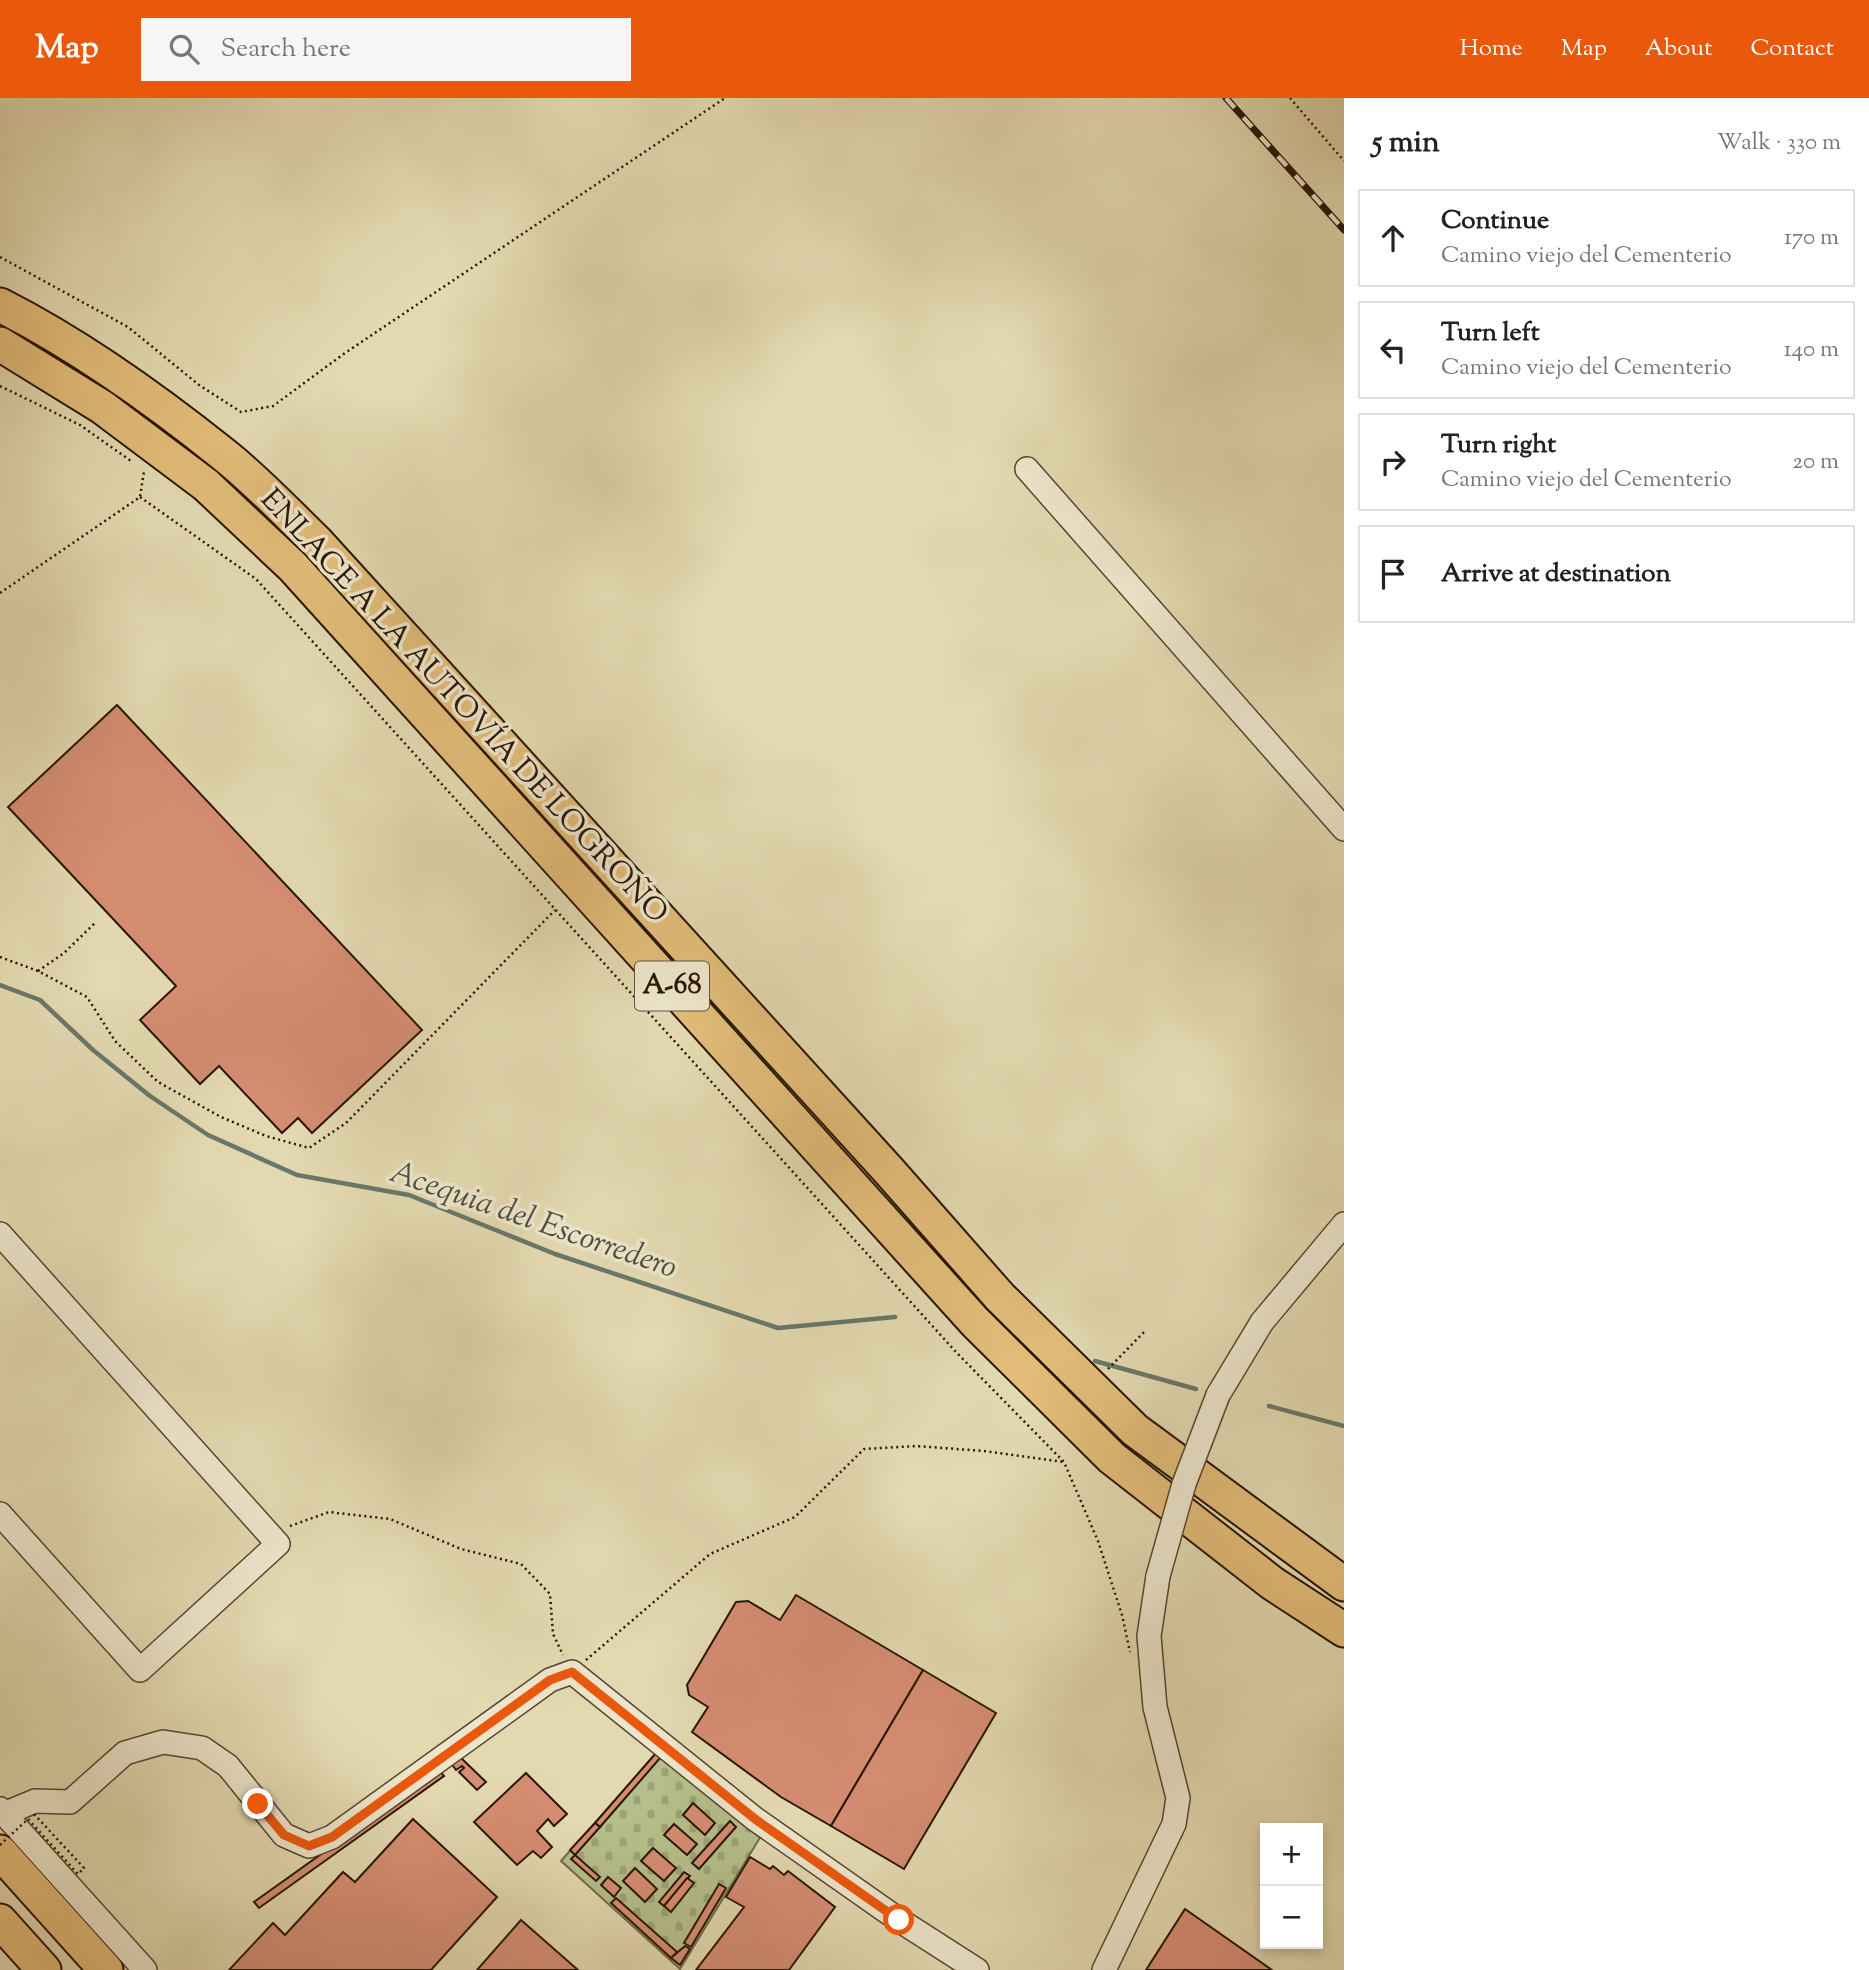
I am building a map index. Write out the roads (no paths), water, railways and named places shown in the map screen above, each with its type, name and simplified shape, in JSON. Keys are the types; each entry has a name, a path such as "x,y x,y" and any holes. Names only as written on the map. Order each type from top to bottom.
{"highway":[{"name":"ENLACE A LA AUTOVÍA DE LOGROÑO","path":"0,305 28,319 123,379 225,455 317,542 1000,1297 1135,1430 1344,1584"},
{"name":"ENLACE A LA AUTOVÍA DE LOGROÑO","path":"0,344 102,407 196,477 293,566 975,1322 1112,1458 1272,1583 1344,1630"},
{"path":"0,1852 106,1970"},
{"path":"0,1921 44,1970"}],"street":[{"path":"1027,469 1344,829"},
{"path":"1104,1970 1174,1824 1178,1798 1155,1707 1149,1636 1157,1576 1184,1484 1218,1395 1262,1322 1344,1224"},
{"path":"0,1234 278,1544 140,1670 0,1514"},
{"path":"916,1258 944,1234"},
{"path":"145,1970 2,1811 35,1801 70,1802 125,1753 163,1742 202,1748 228,1766 284,1835 309,1846 332,1837 550,1680 572,1672 755,1819 899,1920 976,1970"}],"waterway":[{"name":"Acequia del Escorredero","path":"0,985 40,1000 93,1050 150,1096 208,1135 297,1175 409,1195 555,1254 778,1328 895,1317"},
{"name":"Acequia del Escorredero","path":"1095,1361 1196,1389"},
{"name":"Acequia del Escorredero","path":"1269,1406 1344,1426"}],"railway":[{"path":"1226,98 1344,230"}]}
